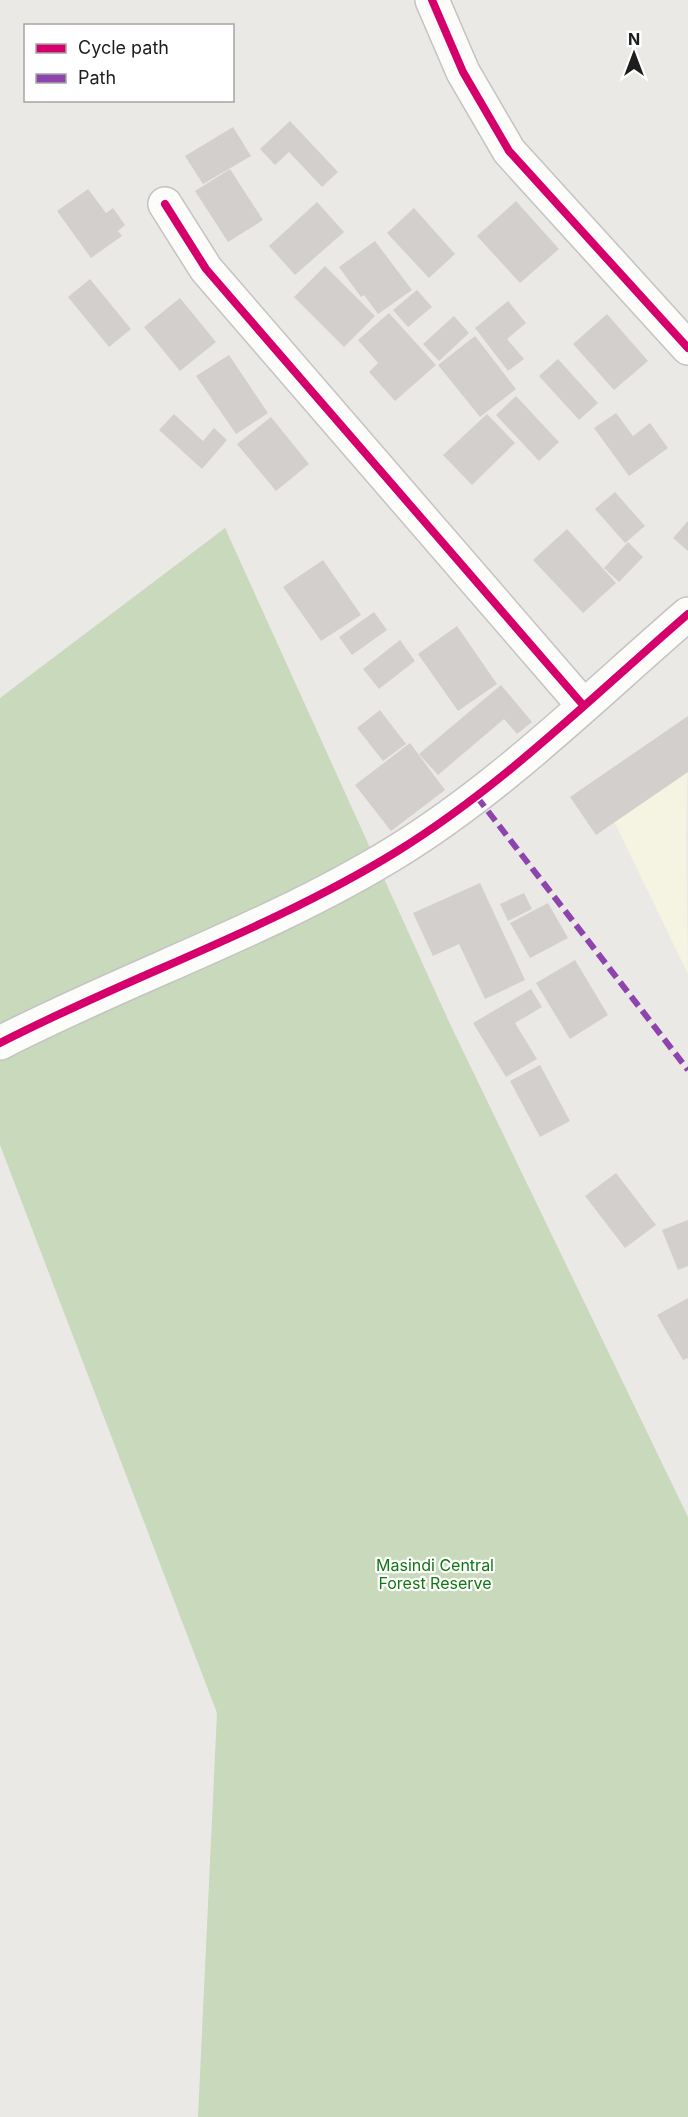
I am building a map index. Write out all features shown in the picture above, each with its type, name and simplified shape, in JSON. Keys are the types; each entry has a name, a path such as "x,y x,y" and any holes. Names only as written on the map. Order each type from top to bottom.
{"street":[{"path":"432,0 463,72 509,151 688,348"},
{"path":"165,204 206,269 583,705"},
{"path":"0,1043 304,905 397,851 477,797 688,614"}],"shaded area":[{"path":"688,741 686,835 688,974 610,813"}],"green space":[{"name":"Masindi Central Forest Reserve","path":"225,528 450,1024 688,1517 688,2117 198,2117 217,1713 0,1145 0,698"}],"building":[{"path":"290,121 338,172 322,187 289,152 275,165 260,149"},
{"path":"233,127 251,156 203,184 185,156"},
{"path":"230,169 263,220 228,242 195,191"},
{"path":"88,189 106,213 113,208 125,225 118,231 122,236 91,258 57,211"},
{"path":"516,201 559,249 520,283 477,236"},
{"path":"317,202 344,232 295,275 269,246"},
{"path":"414,208 455,254 429,278 387,233"},
{"path":"375,241 412,290 378,314 364,295 361,297 339,267"},
{"path":"325,266 375,316 344,347 294,297"},
{"path":"90,279 131,329 109,347 68,297"},
{"path":"417,290 432,307 408,327 393,310"},
{"path":"180,298 216,342 180,371 144,327"},
{"path":"508,301 526,323 507,339 524,359 508,371 475,328"},
{"path":"389,313 436,365 395,401 369,372 378,363 358,340"},
{"path":"607,314 648,361 614,390 573,344"},
{"path":"454,316 469,333 439,361 423,344"},
{"path":"475,336 516,389 480,417 438,365"},
{"path":"229,355 268,413 236,434 196,376"},
{"path":"558,359 598,403 579,420 539,376"},
{"path":"516,396 559,442 539,461 496,415"},
{"path":"616,413 633,436 650,423 668,448 629,476 594,428"},
{"path":"174,414 203,441 214,428 227,440 202,469 159,430"},
{"path":"487,414 515,443 472,485 443,455"},
{"path":"271,417 309,464 276,491 237,444"},
{"path":"615,492 645,526 625,543 595,509"},
{"path":"688,521 688,551 673,538"},
{"path":"567,529 616,583 583,613 533,560"},
{"path":"628,542 643,557 619,582 604,568"},
{"path":"323,560 361,615 321,641 283,587"},
{"path":"374,612 387,630 352,655 339,637"},
{"path":"457,626 497,684 458,711 418,654"},
{"path":"400,640 415,661 379,689 363,669"},
{"path":"501,685 532,722 517,734 504,719 438,775 419,754"},
{"path":"380,710 406,744 383,761 357,728"},
{"path":"688,716 688,772 596,835 570,797"},
{"path":"410,743 445,790 391,831 355,785"},
{"path":"480,883 525,980 485,999 459,944 433,956 413,913"},
{"path":"524,893 532,909 508,921 500,904"},
{"path":"548,903 568,938 530,958 510,923"},
{"path":"575,960 608,1015 570,1039 536,983"},
{"path":"531,989 542,1007 515,1023 537,1059 506,1077 473,1023"},
{"path":"540,1065 570,1121 540,1137 510,1081"},
{"path":"616,1173 656,1225 625,1248 585,1196"},
{"path":"688,1220 688,1266 678,1270 662,1230"},
{"path":"688,1298 688,1358 683,1360 657,1315"}],"marked path":[{"path":"477,797 688,1070"}],"cycle path":[{"path":"432,0 463,72 509,151 688,348"},
{"path":"165,204 206,269 583,705"},
{"path":"0,1043 300,905 396,852 474,798 511,769 688,614"}]}
